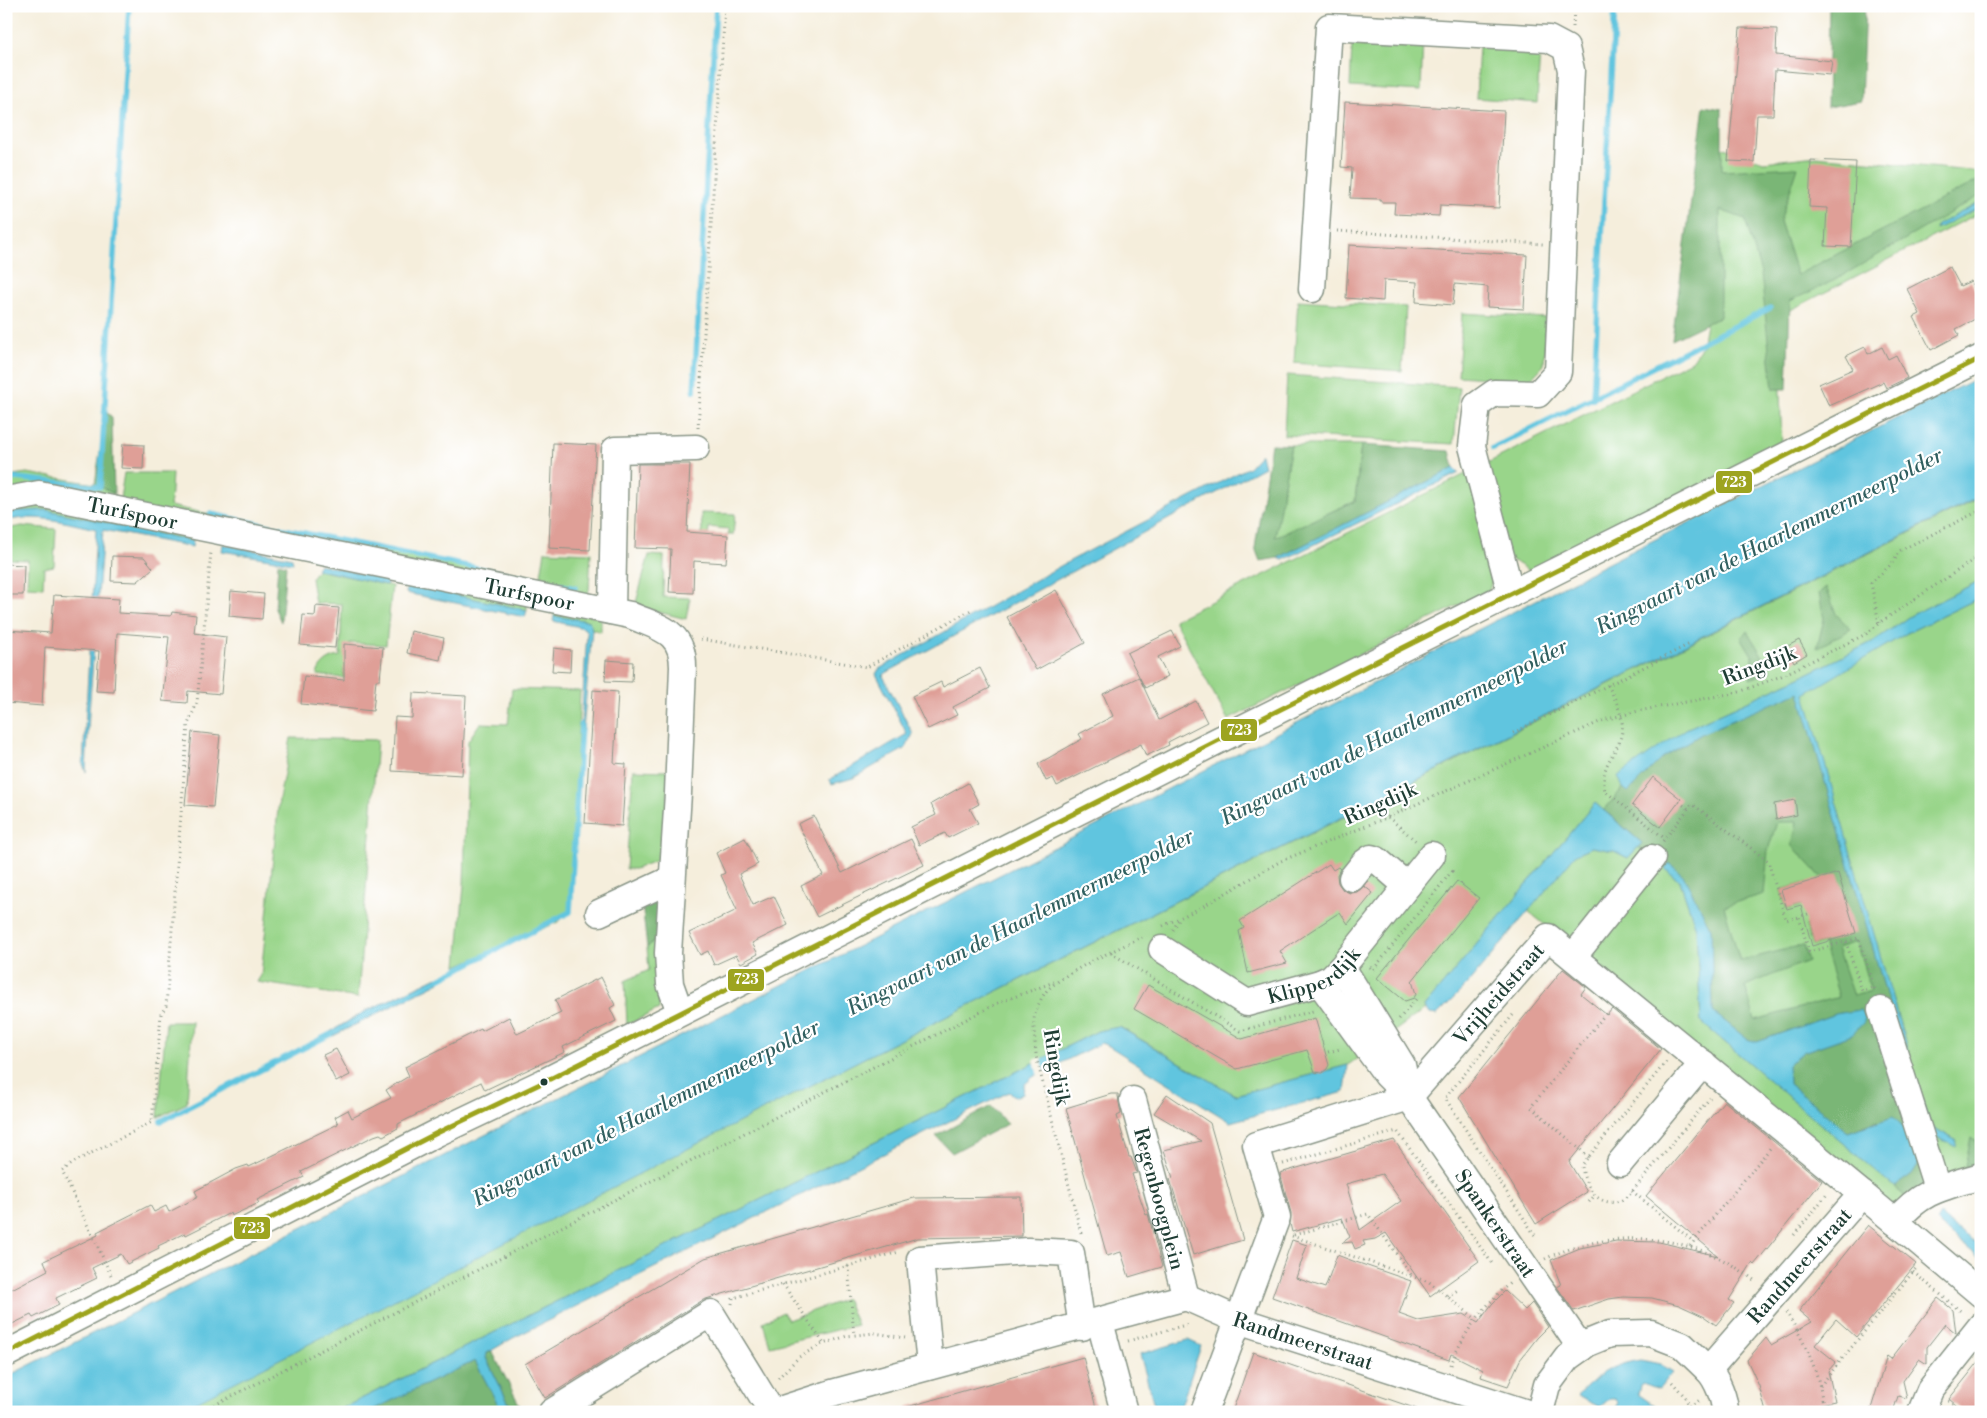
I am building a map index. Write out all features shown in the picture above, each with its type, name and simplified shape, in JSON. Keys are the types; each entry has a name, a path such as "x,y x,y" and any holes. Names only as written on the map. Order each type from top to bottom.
{"street":[{"path":"1312,289 1327,17 1549,39 1566,48 1572,70 1558,372 1538,394 1494,393 1477,405 1472,446 1511,594"},
{"path":"6,1354 437,1133 544,1082 1214,742 1981,358"},
{"path":"612,611 615,450 696,448"},
{"name":"Turfspoor","path":"6,500 39,494 612,611 630,615 673,634"},
{"path":"673,634 683,653 683,667 668,953 670,984 680,1012"},
{"path":"1573,957 1658,848"},
{"name":"Klipperdijk","path":"1159,937 1248,1003 1320,983 1331,978 1342,967 1432,855"},
{"path":"1352,878 1364,862 1371,858 1407,886"},
{"path":"599,913 672,879"},
{"name":"Vrijheidstraat","path":"1410,1097 1548,937 1862,1194"},
{"name":"Spankerstraat","path":"1342,967 1402,1065 1410,1097"},
{"name":"Spankerstraat","path":"1320,983 1387,1075 1410,1097 1581,1348"},
{"path":"1877,998 1937,1188"},
{"path":"1620,1163 1703,1063"},
{"path":"1204,1412 1238,1320 1282,1232 1256,1145 1410,1097"},
{"name":"Regenboogplein","path":"1133,1100 1186,1297"},
{"path":"1895,1222 1907,1208 1922,1196 1937,1188 1981,1176"},
{"name":"Randmeerstraat","path":"1708,1370 1862,1194 1981,1294"},
{"path":"929,1354 920,1259 1028,1251 1071,1253 1091,1324 1106,1347 1124,1412"},
{"path":"552,1412 711,1313 769,1406 834,1403 929,1354 1091,1324 1186,1297"},
{"name":"Randmeerstraat","path":"1186,1297 1238,1320 1524,1412"},
{"path":"1921,1412 1932,1388 1980,1326"},
{"path":"1540,1412 1548,1385 1567,1358 1588,1343 1610,1334 1651,1333 1682,1345 1708,1370 1716,1382 1726,1412"}],"path":[{"path":"696,448 725,6"},
{"path":"1316,230 1564,245"},
{"path":"1879,623 1871,583 1885,568 1896,560 1899,551 1981,510"},
{"path":"121,1296 62,1171 76,1161 152,1122 161,1014 166,1006 188,724 197,703 213,530"},
{"name":"Ringdijk","path":"1071,1253 1081,1234 1041,1078 1036,1056 1036,1035 1033,1026 1035,1014 1044,993 1057,981 1159,937 1180,918 1281,861 1388,816 1604,720 1638,710 1739,692 1781,676 1866,634 1879,623 1981,555"},
{"path":"673,634 866,667 971,610"},
{"path":"1513,734 1690,644"},
{"path":"1608,686 1617,703 1622,729 1619,742 1609,760 1603,778 1605,791 1658,848 1692,804 1768,860 1786,920 1808,914"},
{"path":"1679,802 1689,809"},
{"path":"1388,816 1432,855"},
{"path":"1799,917 1809,952 1859,938 1877,998"},
{"path":"1159,937 1180,918"},
{"path":"1846,942 1862,991 1877,998"},
{"path":"201,1412 998,1003 1057,981"},
{"path":"1589,1157 1531,1107 1620,995"},
{"path":"1517,1010 1445,1098 1536,1238"},
{"path":"1690,1246 1785,1130"},
{"path":"1264,1170 1397,1131 1494,1266"},
{"path":"1632,1192 1694,1242"},
{"path":"1589,1202 1595,1195"},
{"path":"1282,1232 1368,1214 1412,1277"},
{"path":"1282,1232 1429,1282 1476,1319"},
{"path":"1445,1387 1454,1356 1476,1319 1503,1289 1528,1269 1571,1248 1615,1238 1636,1238 1690,1246 1732,1264 1754,1280 1781,1304 1805,1344 1817,1374 1823,1412"},
{"path":"715,1320 730,1310 733,1298 905,1250 920,1259"},
{"path":"1819,1387 1930,1251"},
{"path":"848,1266 854,1335"},
{"path":"1913,1272 1980,1326"},
{"path":"783,1284 824,1344"},
{"path":"1447,1296 1458,1290"},
{"path":"1106,1347 1195,1322"},
{"path":"769,1406 799,1357 824,1344 854,1335 875,1333 929,1354"},
{"path":"1672,1382 1686,1398 1691,1412"}],"green space":[{"path":"1829,6 1865,6 1861,101 1827,107"},
{"path":"1364,35 1423,38 1421,91 1350,87 1352,44"},
{"path":"1479,46 1540,50 1537,103 1476,98"},
{"path":"1704,106 1722,109 1722,171 1798,167 1780,221 1797,275 1981,179 1981,195 1835,280 1790,301 1787,389 1773,389 1761,273 1745,219 1720,210 1720,317 1672,340"},
{"path":"1710,143 1764,162 1816,156 1981,172 1981,212 1777,317 1782,444 1530,571 1509,558 1497,567 1489,590 1228,720 1174,620 1693,360 1702,346 1706,324 1705,213"},
{"path":"1298,300 1406,307 1402,371 1294,363"},
{"path":"1462,313 1546,318 1544,365 1529,381 1458,376"},
{"path":"1287,375 1459,387 1454,444 1284,435"},
{"path":"106,412 112,417 114,494 95,484"},
{"path":"1271,444 1291,445 1275,537 1355,501 1361,445 1450,451 1454,468 1278,558 1260,561 1255,548"},
{"path":"1291,445 1361,445 1355,501 1274,538"},
{"path":"27,473 95,484 114,494 110,502 6,493 6,476"},
{"path":"124,473 172,473 170,506 540,581 545,551 591,553 589,590 585,599 119,505"},
{"path":"1981,497 1981,580 1910,616 1874,641 1686,729 1623,788 1799,691 1890,1007 1864,1015 1835,1014 1757,1042 1683,875 1665,869 1680,881 1696,928 1701,1022 1906,1197 1893,1211 1528,911 1576,854 1592,847 1614,851 1628,858 1642,843 1595,803 1424,1007 1425,1009 1348,1065 1235,1095 1120,1027 1098,1031 335,1412 171,1412 870,1055"},
{"path":"45,503 194,535 193,541 47,510 19,511 6,514 6,507"},
{"path":"701,513 735,514 733,535 728,535 728,529 709,527 707,551 703,549"},
{"path":"22,526 56,529 54,566 44,568 43,587 27,586 28,560 6,559 6,529"},
{"path":"649,555 664,556 663,597 690,598 686,619 635,606"},
{"path":"278,563 286,565 281,622 275,609"},
{"path":"317,570 392,586 386,645 350,643 348,663 344,669 344,678 317,675 320,668 326,662 340,656 342,604 315,603 311,578"},
{"path":"413,579 527,603 527,610 418,587 407,587"},
{"path":"1826,587 1836,614 1851,629 1817,648 1824,619 1819,593"},
{"path":"1981,597 1981,1168 1944,1178 1929,1129 1957,1141 1931,1126 1925,1111 1804,694 1907,633"},
{"path":"555,609 601,618 601,632 592,629 589,621 554,616"},
{"path":"1747,631 1772,671 1750,679 1753,657 1741,637"},
{"path":"512,689 580,691 570,912 558,922 457,966 464,885 468,741 480,723 508,724"},
{"path":"1799,691 1923,1122 1944,1178 1906,1197 1894,1187 1912,1174 1877,1121 1848,1132 1789,1084 1788,1065 1803,1052 1852,1035 1860,1010 1835,1014 1757,1042 1747,1039 1713,1012 1711,929 1683,876 1670,863 1665,869 1638,847 1642,843 1604,810 1623,788 1628,791 1662,758 1703,733","holes":["1777,822 1797,822 1792,845 1822,878 1781,890 1787,909 1805,904 1811,923 1806,925 1812,946 1823,943 1839,997 1755,1020 1745,986 1808,961 1803,945 1740,961 1724,906 1764,894 1768,850","1856,942 1871,991 1853,996 1837,948"]},
{"path":"291,738 377,740 358,998 257,982 261,975 279,799"},
{"path":"633,770 668,771 667,856 635,869 626,869"},
{"path":"663,887 662,931 647,948 642,903"},
{"path":"662,931 659,1009 627,1025 625,981 649,970 647,948"},
{"path":"166,1022 192,1022 187,1103 158,1117"},
{"path":"991,1106 1007,1124 952,1153 936,1136"},
{"path":"1971,1137 1981,1145 1981,1166 1964,1171"},
{"path":"846,1299 857,1325 770,1346 763,1322 783,1312 788,1320"},
{"path":"492,1351 523,1412 513,1412 486,1358 487,1353"},
{"path":"475,1361 502,1412 368,1412"}],"water":[{"path":"1981,202 1981,207 1936,229 1937,225"},
{"name":"Ringvaart van de Haarlemmermeerpolder","path":"1981,376 1981,496 870,1055 177,1412 6,1412 6,1377 1049,850 1614,560"},
{"path":"1261,454 1264,467 886,673 883,676 913,734 906,748 853,778 832,784 829,780 907,734 876,674 879,669 1064,564 1249,467"},
{"path":"1454,468 1459,473 1283,560 1278,558"},
{"path":"47,510 193,541 192,547 103,530 86,772 83,764 96,529 40,518 6,521 6,514 19,511"},
{"path":"223,544 292,558 293,563 222,551"},
{"path":"319,564 389,580 386,585 316,569"},
{"path":"1981,580 1981,597 1907,633 1805,694 1925,1111 1931,1126 1957,1141 1956,1147 1937,1137 1923,1122 1799,692 1703,733 1662,758 1628,792 1623,788 1618,776 1686,729 1874,641 1910,616"},
{"path":"407,587 418,587 527,610 525,617 406,593"},
{"path":"554,616 589,621 592,629 583,730 581,725 587,633 584,628 553,621"},
{"path":"1595,803 1642,843 1628,858 1614,851 1592,847 1576,854 1466,986 1437,1015 1429,1014 1424,1007"},
{"path":"1669,863 1683,875 1711,929 1713,1012 1747,1039 1757,1042 1835,1014 1860,1010 1864,1015 1864,1022 1852,1035 1803,1052 1788,1065 1789,1084 1848,1132 1893,1117 1903,1126 1919,1163 1912,1174 1894,1187 1701,1022 1696,928 1680,881 1665,869"},
{"path":"437,977 440,982 333,1036 330,1032 364,1012"},
{"path":"1119,1027 1235,1095 1348,1065 1345,1092 1230,1122 1109,1046 1101,1043 1033,1077 1024,1085 1023,1094 1017,1097 1009,1092 513,1338 487,1353 486,1358 513,1412 502,1412 475,1361 368,1412 335,1412 1098,1031"},
{"path":"1940,1215 1981,1248 1981,1259 1936,1222"},
{"path":"1188,1340 1201,1346 1179,1412 1156,1412 1140,1354"},
{"path":"1641,1360 1660,1364 1673,1372 1659,1389 1643,1383 1640,1385 1638,1394 1655,1406 1659,1412 1614,1412 1618,1401 1615,1398 1610,1398 1600,1407 1577,1396 1598,1376 1613,1368"}],"pier":[{"path":"1041,1057 1045,1073 1038,1077 1034,1060"}],"building":[{"path":"1740,28 1777,29 1776,55 1832,61 1830,75 1775,70 1773,115 1757,115 1754,162 1728,161"},
{"path":"1345,102 1504,111 1499,208 1440,205 1439,216 1394,214 1395,202 1381,202 1381,199 1350,198 1352,168 1341,167"},
{"path":"1811,160 1856,162 1851,247 1825,246 1827,208 1809,207"},
{"path":"1349,245 1527,255 1524,309 1487,307 1488,287 1455,284 1453,305 1416,302 1417,282 1384,280 1383,301 1346,298"},
{"path":"1950,267 1960,286 1971,281 1981,303 1981,316 1956,329 1959,335 1931,350 1914,317 1920,314 1907,289"},
{"path":"1865,347 1868,354 1882,347 1888,359 1896,355 1907,378 1886,388 1883,382 1829,406 1819,384 1853,369 1846,356"},
{"path":"553,443 596,445 590,550 549,548"},
{"path":"123,444 144,445 143,469 121,468"},
{"path":"638,464 690,464 687,532 728,535 726,563 694,561 693,593 669,592 671,549 635,548"},
{"path":"112,556 144,557 153,568 137,582 111,581"},
{"path":"6,564 24,565 23,595 6,595"},
{"path":"1056,590 1085,643 1036,670 1007,617"},
{"path":"231,591 264,594 262,619 229,616"},
{"path":"54,595 119,599 118,613 171,616 172,612 196,615 194,633 226,637 221,694 188,691 187,703 162,701 169,637 117,633 114,692 96,691 99,651 45,647 42,706 6,703 6,630 51,633"},
{"path":"316,606 339,608 335,648 300,645 303,615 315,616"},
{"path":"411,631 444,638 440,660 407,653"},
{"path":"1172,631 1180,646 1158,657 1168,676 1145,688 1127,653"},
{"path":"1799,640 1807,654 1794,662 1786,647"},
{"path":"344,644 383,647 380,680 376,680 373,711 301,704 304,676 344,680"},
{"path":"554,648 571,650 570,672 552,671"},
{"path":"606,660 633,662 632,682 605,681"},
{"path":"980,668 990,688 953,707 957,715 928,729 912,696 941,682 943,687"},
{"path":"1139,677 1159,720 1196,701 1207,722 1168,742 1169,745 1146,756 1141,744 1057,786 1053,778 1046,781 1038,764 1082,739 1079,734 1113,716 1103,694"},
{"path":"593,690 618,692 614,763 626,764 622,826 585,823"},
{"path":"413,693 466,696 462,775 392,771 395,717 412,718"},
{"path":"192,732 220,735 213,807 185,805"},
{"path":"1653,777 1681,799 1660,827 1632,805"},
{"path":"968,783 979,804 970,809 978,823 948,838 945,833 919,845 911,827 936,815 931,804"},
{"path":"1795,800 1797,815 1776,819 1774,804"},
{"path":"814,816 842,873 911,839 924,865 817,917 801,886 823,875 798,824"},
{"path":"745,838 758,864 739,874 753,905 774,896 788,925 752,943 758,954 741,963 736,955 714,965 708,951 700,955 689,933 737,910 721,875 725,873 716,853"},
{"path":"1329,864 1333,870 1338,867 1340,869 1337,875 1338,883 1343,890 1350,893 1357,892 1364,886 1373,893 1348,924 1340,912 1280,951 1287,963 1248,973 1239,931 1244,928 1240,921"},
{"path":"1838,873 1856,933 1812,946 1801,905 1787,909 1781,890"},
{"path":"1457,881 1479,898 1412,981 1416,994 1414,998 1405,1001 1377,978"},
{"path":"1563,969 1586,987 1581,994 1607,1015 1612,1009 1661,1049 1569,1162 1587,1192 1536,1224 1459,1097"},
{"path":"601,977 615,1005 610,1008 616,1021 563,1047 565,1052 485,1090 481,1082 398,1124 398,1128 383,1136 380,1134 374,1136 301,1172 304,1177 257,1200 259,1203 231,1216 230,1213 186,1235 185,1233 127,1264 121,1254 92,1268 97,1278 56,1298 59,1305 33,1318 31,1315 6,1327 6,1292 48,1270 44,1261 98,1235 97,1232 150,1205 154,1212 166,1206 169,1212 198,1197 195,1191 236,1169 248,1165 249,1167 338,1124 335,1117 348,1110 352,1118 391,1098 386,1090 409,1076 405,1067 481,1029 482,1031 509,1017 517,1034 561,1013 555,1000"},
{"path":"1148,985 1242,1039 1315,1018 1329,1065 1322,1073 1315,1072 1307,1050 1237,1069 1134,1009"},
{"path":"336,1049 350,1075 336,1082 323,1055"},
{"path":"1111,1094 1118,1094 1121,1114 1117,1116 1129,1157 1131,1157 1137,1173 1132,1174 1146,1215 1148,1214 1162,1267 1129,1277 1121,1252 1107,1256 1066,1108"},
{"path":"1167,1094 1210,1123 1243,1240 1193,1255 1170,1179 1173,1178 1164,1150 1201,1141 1154,1113"},
{"path":"1724,1101 1822,1181 1754,1265 1752,1263 1729,1300 1734,1303 1716,1325 1705,1317 1679,1305 1652,1298 1623,1297 1609,1299 1574,1311 1557,1287 1561,1285 1551,1260 1580,1248 1616,1241 1659,1242 1718,1256 1646,1196"},
{"path":"1394,1140 1479,1261 1430,1296 1386,1233 1375,1239 1363,1241 1365,1245 1355,1249 1352,1242 1342,1243 1350,1237 1342,1218 1292,1232 1290,1224 1291,1213 1280,1173","holes":["1382,1174 1401,1201 1360,1230 1346,1184"]},
{"path":"1021,1197 1022,1236 918,1238 703,1300 545,1398 525,1364 705,1258 914,1198"},
{"path":"1868,1225 1916,1264 1856,1337 1836,1319 1815,1345 1836,1362 1828,1371 1835,1401 1820,1404 1821,1412 1766,1412 1759,1386 1747,1360 1766,1338 1771,1345 1812,1322 1799,1311"},
{"path":"1292,1240 1307,1245 1296,1278 1325,1288 1337,1255 1411,1281 1399,1314 1418,1321 1464,1314 1478,1323 1492,1304 1505,1291 1525,1310 1532,1303 1548,1327 1520,1360 1508,1386 1481,1377 1483,1370 1451,1354 1449,1360 1272,1297"},
{"path":"1938,1298 1953,1310 1956,1333 1945,1324 1927,1347 1927,1364 1919,1359 1903,1381 1907,1398 1898,1396 1893,1412 1870,1412 1887,1356 1891,1359"},
{"path":"1253,1352 1417,1409 1417,1412 1232,1412"},
{"path":"1083,1357 1096,1408 1084,1412 907,1412 907,1407"},
{"path":"1981,1359 1981,1412 1964,1412 1949,1399"}],"waterway":[{"path":"6,480 16,478 100,487 129,6"},
{"path":"694,391 716,6"},
{"path":"1593,398 1615,6"},
{"path":"1493,448 1770,308"},
{"path":"210,514 575,588"},
{"path":"439,979 570,912 581,725"},
{"path":"161,1121 331,1034"}],"transit line":[{"name":"723","path":"6,1354 437,1133 544,1082 1215,742 1981,358"}]}
